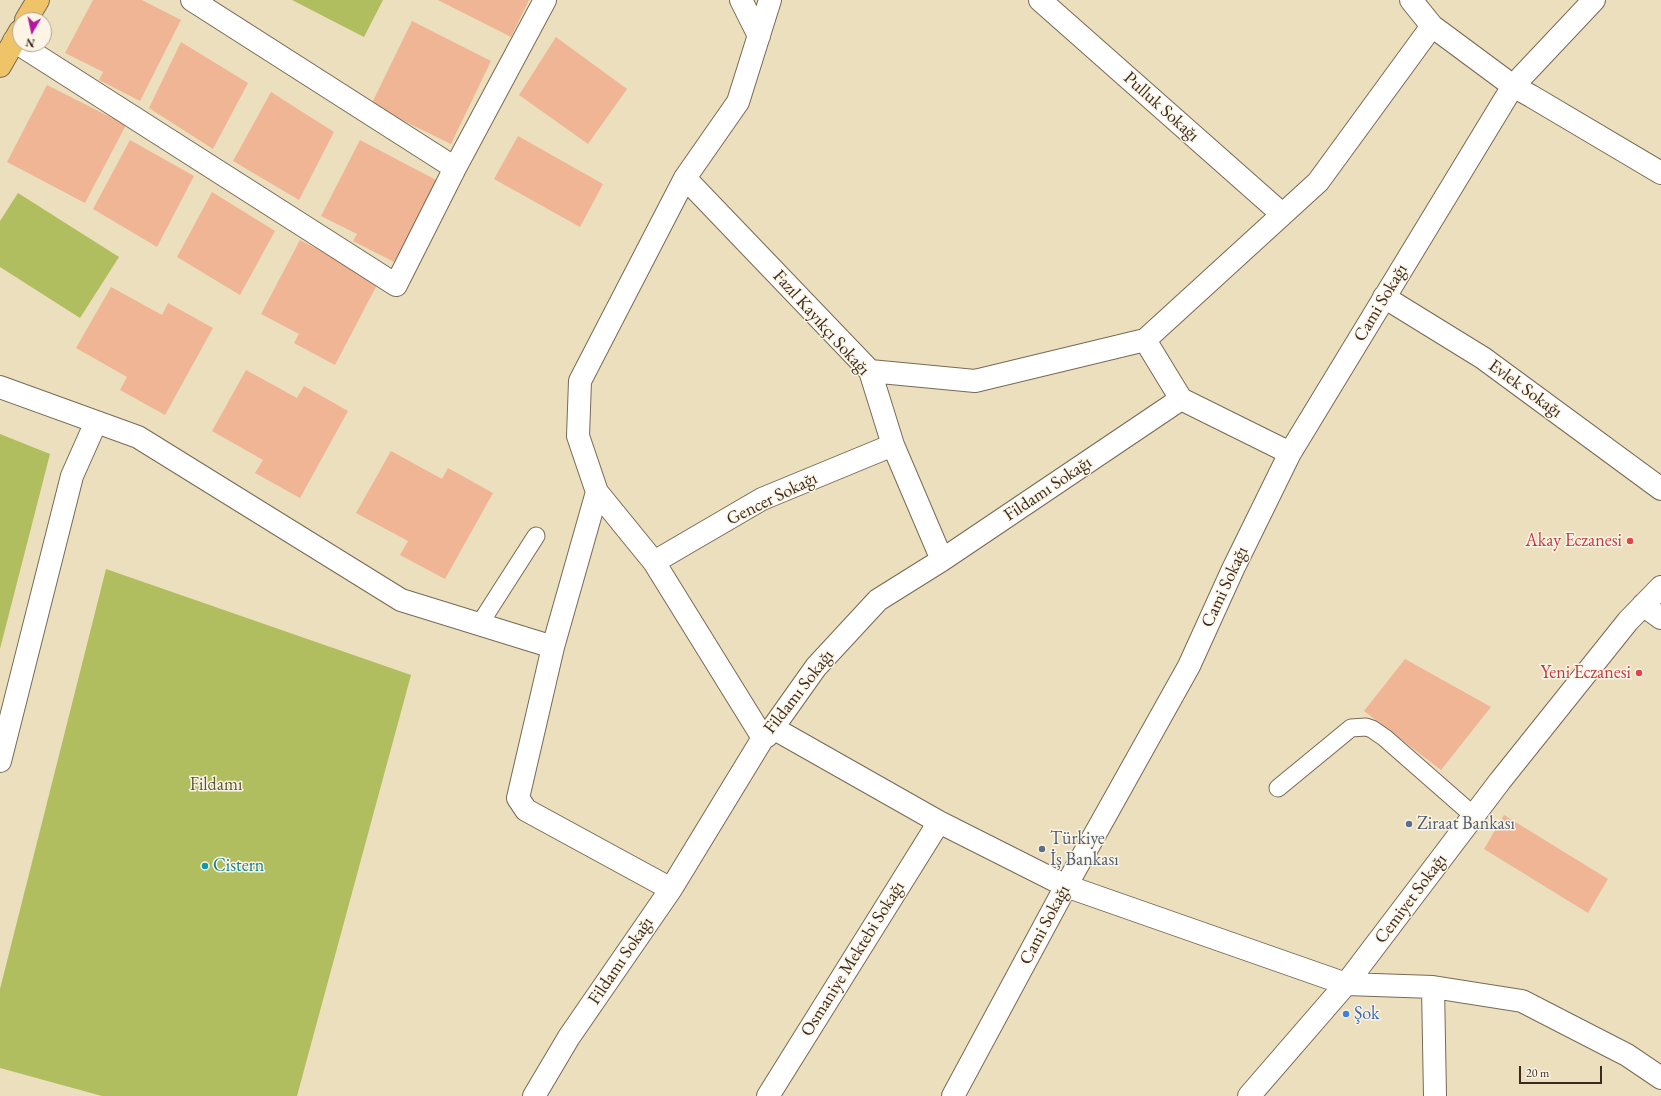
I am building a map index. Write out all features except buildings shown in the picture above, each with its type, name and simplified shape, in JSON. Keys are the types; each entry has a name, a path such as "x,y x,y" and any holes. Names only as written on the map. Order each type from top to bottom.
{"main road":[{"path":"31,12 38,0"},
{"path":"0,66 12,45"}],"street":[{"path":"192,0 455,168"},
{"path":"41,52 396,286 455,168 545,0"},
{"path":"741,0 759,36"},
{"path":"770,0 738,102 685,178 580,381 578,436 597,492 654,562 768,733 1066,886 1346,984 1433,987 1522,1001 1627,1055 1661,1078"},
{"name":"Pulluk Sokağı","path":"1040,0 1282,214"},
{"path":"1411,0 1432,26 1513,86 1661,173"},
{"name":"Cami Sokağı","path":"953,1096 1066,886 1189,666 1233,569 1290,453 1513,86 1594,0"},
{"path":"870,371 975,381 1145,340 1318,182 1432,26"},
{"name":"Fazıl Kayıkçı Sokağı","path":"685,178 870,371 893,445 942,560"},
{"name":"Evlek Sokağı","path":"1384,297 1483,358 1661,489"},
{"path":"1145,340 1181,398 1290,453"},
{"path":"0,387 138,438 401,600 553,647"},
{"name":"Fildamı Sokağı","path":"534,1096 569,1037 671,889 768,733 816,667 878,600 942,560 1181,398"},
{"path":"0,760 72,476 96,422"},
{"name":"Gencer Sokağı","path":"654,562 762,499 893,445"},
{"path":"597,492 553,647 518,798 526,810 671,889"},
{"name":"Cemiyet Sokağı","path":"1248,1096 1346,984 1474,816 1628,621 1661,587"},
{"path":"1643,605 1661,618"},
{"name":"Osmaniye Mektebi Sokağı","path":"768,1096 939,822"},
{"path":"1433,987 1435,1096"}],"lane":[{"path":"479,624 536,536"},
{"path":"1278,788 1351,728 1366,727 1372,729 1385,738 1474,816"}],"green space":[{"path":"292,0 383,0 364,37"},
{"path":"18,193 119,257 80,318 0,267 0,221"},
{"path":"0,434 50,454 0,649"},
{"name":"Fildamı","path":"106,569 411,675 297,1096 102,1096 0,1068 0,989"}],"place":[{"name":"Akay Eczanesi","path":"1630,541"},
{"name":"Yeni Eczanesi","path":"1639,673"},
{"name":"Ziraat Bankası","path":"1409,824"},
{"name":"Türkiye İş Bankası","path":"1042,849"},
{"name":"Cistern","path":"205,866"},
{"name":"Şok","path":"1346,1014"}]}
